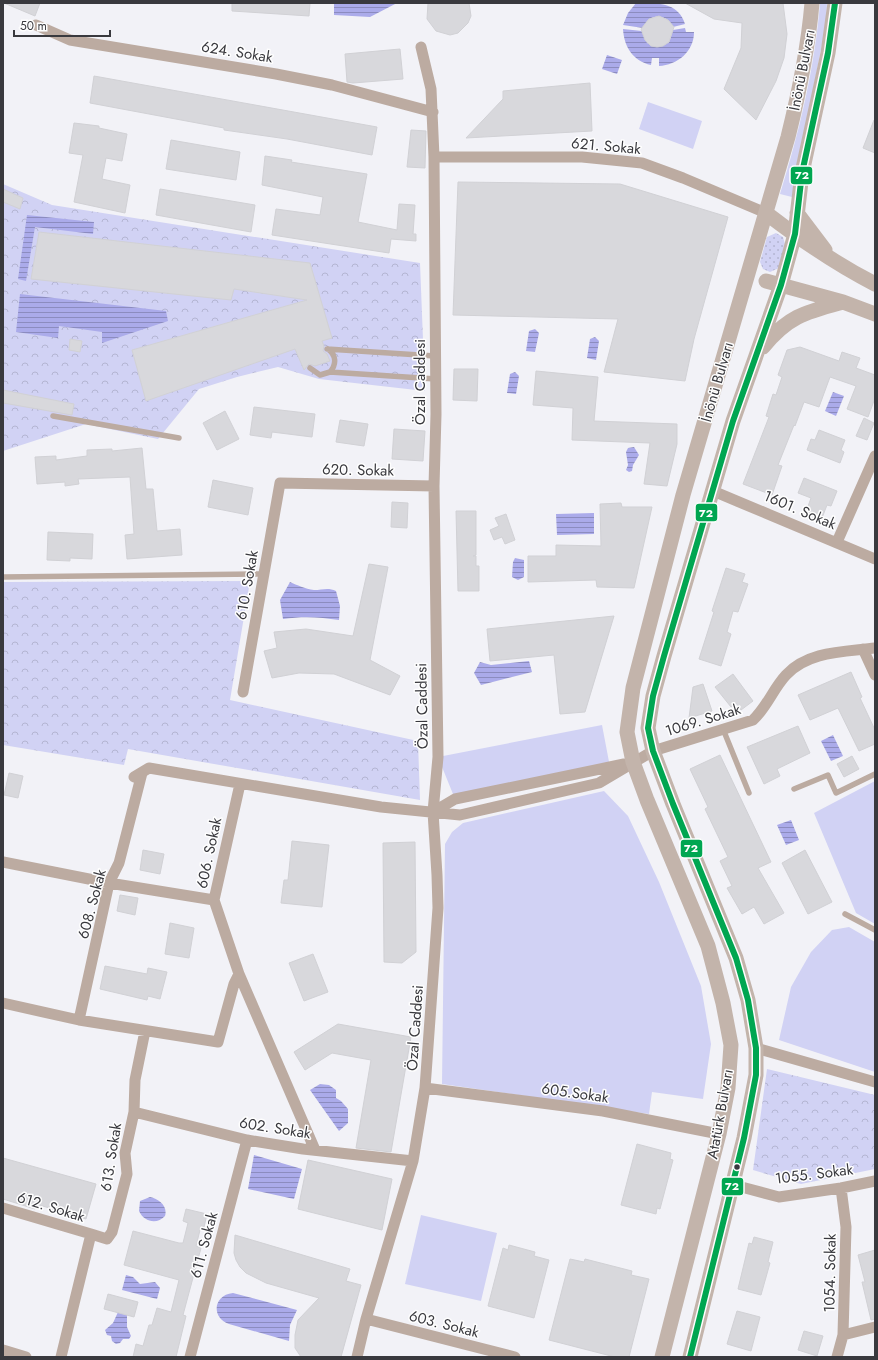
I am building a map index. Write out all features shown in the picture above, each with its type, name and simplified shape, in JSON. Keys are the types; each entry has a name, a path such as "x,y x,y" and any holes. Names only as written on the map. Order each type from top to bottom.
{"main road":[{"name":"İnönü Bulvarı","path":"632,762 627,732 633,688 683,495 766,213 800,88 808,42 812,3"},
{"name":"İnönü Bulvarı","path":"653,751 648,728 653,696 733,421 758,354 774,283 785,270 797,213 802,173 828,53 835,3"},
{"path":"766,213 791,237 875,284"},
{"path":"797,213 822,247 848,270"},
{"path":"759,237 761,232 770,225 781,225 791,237"},
{"path":"752,260 753,271 761,279 843,302 875,314"},
{"path":"758,354 773,335 798,316 843,302"},
{"name":"Atatürk Bulvarı","path":"653,751 736,958 748,1000 756,1048 756,1075 753,1099 734,1185 690,1357"},
{"name":"Atatürk Bulvarı","path":"632,762 708,946 723,1003 731,1045 728,1088 719,1134 662,1357"}],"street":[{"name":"624. Sokak","path":"36,25 70,40 276,74 332,85 433,112"},
{"name":"Özal Caddesi","path":"357,1357 366,1319 412,1162 425,1088 438,908 438,875 433,812 438,757 434,486 436,356 434,157 431,89 421,47"},
{"name":"621. Sokak","path":"434,157 582,157 642,163 683,178 766,213"},
{"path":"837,542 875,456"},
{"name":"620. Sokak","path":"280,484 434,486"},
{"name":"610. Sokak","path":"243,692 280,484"},
{"name":"1601. Sokak","path":"713,491 875,559"},
{"name":"1069. Sokak","path":"632,762 653,751 753,720 762,713 786,676 801,662 818,655 875,648"},
{"path":"863,649 875,676"},
{"path":"433,812 455,799 632,762"},
{"path":"240,784 381,807 460,815 599,783 632,762"},
{"name":"608. Sokak","path":"78,1020 109,883 119,863 138,775 148,768 240,784"},
{"name":"606. Sokak","path":"240,784 214,900 239,974 315,1150"},
{"path":"3,862 109,883 214,900"},
{"path":"3,1003 78,1020 218,1042 234,984 239,974"},
{"name":"613. Sokak","path":"91,1234 107,1239 112,1232 127,1174 125,1153 134,1112 135,1080 145,1031"},
{"path":"756,1048 875,1082"},
{"name":"605.Sokak","path":"425,1088 603,1111 719,1134"},
{"name":"602. Sokak","path":"134,1112 247,1140 412,1162"},
{"name":"611. Sokak","path":"190,1357 247,1140"},
{"name":"1055. Sokak","path":"734,1185 778,1197 841,1188 875,1181"},
{"name":"1054. Sokak","path":"837,1357 843,1335 846,1227 841,1188"},
{"name":"612. Sokak","path":"3,1208 91,1234"},
{"path":"61,1357 91,1234"},
{"name":"603. Sokak","path":"366,1319 515,1357"},
{"path":"843,1335 875,1328"},
{"path":"3,1350 26,1357"}],"lane":[{"path":"330,372 335,362 331,352 326,349 436,356"},
{"path":"310,368 320,375 330,372 436,379"},
{"path":"53,416 179,438"},
{"path":"3,577 265,574"},
{"path":"723,729 749,793"},
{"path":"794,789 828,775 836,793 875,774"},
{"path":"845,914 875,930"}],"green space":[{"path":"820,3 827,3 826,24 792,197 780,194 794,147 805,100 818,27"},
{"path":"648,102 702,121 693,149 639,129"},
{"path":"3,184 52,205 420,263 425,391 319,379 278,367 237,377 199,389 158,439 86,424 3,451"},
{"path":"776,233 783,237 785,244 779,268 770,272 763,269 760,262 767,237"},
{"path":"250,581 230,700 418,741 420,800 128,749 124,765 3,745 3,582"},
{"path":"602,725 610,767 455,799 438,757"},
{"path":"875,781 875,924 856,913 814,813"},
{"path":"604,791 628,816 659,882 701,986 711,1044 703,1099 652,1092 649,1114 442,1084 445,844 452,832 463,823"},
{"path":"849,927 875,942 875,1072 779,1040 791,987 811,952 832,930"},
{"path":"767,1069 875,1095 875,1169 801,1184 753,1170"},
{"path":"421,1215 497,1233 481,1301 405,1284"}],"water":[{"path":"334,3 397,3 370,17 334,15"},
{"path":"636,3 651,3 671,7 682,16 685,24 673,27 670,22 662,17 653,17 643,28 623,25 628,13"},
{"path":"685,28 686,32 694,32 691,46 688,51 678,60 659,66 659,58 652,58 651,65 634,57 625,42 623,29 642,31 647,43 658,47 669,42 673,30"},
{"path":"607,55 622,60 617,74 602,69"},
{"path":"27,215 94,222 93,234 35,227 26,281 18,279"},
{"path":"20,294 166,311 168,321 102,343 102,332 59,326 58,338 16,332"},
{"path":"535,329 539,333 535,352 526,351 529,331"},
{"path":"595,337 599,341 596,360 587,358 590,339"},
{"path":"515,372 519,376 516,394 507,393 510,374"},
{"path":"833,392 844,396 836,416 825,411"},
{"path":"634,447 639,455 633,465 632,471 629,472 626,470 628,465 626,452 628,448"},
{"path":"594,513 594,534 557,535 556,514"},
{"path":"515,558 524,560 524,577 518,580 512,577 513,562"},
{"path":"290,582 301,587 314,590 328,589 336,591 340,606 339,620 311,617 283,619 280,600"},
{"path":"529,661 532,672 481,685 474,673 480,662 491,665"},
{"path":"833,735 843,756 831,761 821,741"},
{"path":"791,820 799,840 786,845 777,825"},
{"path":"320,1084 329,1085 336,1090 336,1098 348,1109 348,1123 339,1131 310,1090"},
{"path":"254,1155 302,1169 294,1199 248,1189"},
{"path":"150,1197 157,1199 164,1206 166,1212 165,1216 158,1221 147,1220 139,1211 140,1201"},
{"path":"126,1275 133,1277 140,1284 155,1282 160,1288 157,1299 122,1290"},
{"path":"233,1293 297,1310 290,1325 289,1341 223,1321 217,1312 218,1302 226,1295"},
{"path":"118,1312 127,1315 127,1327 131,1336 129,1339 123,1339 120,1343 116,1344 112,1341 111,1336 107,1335 105,1330 113,1323"}],"building":[{"path":"4,3 40,3 35,16"},
{"path":"232,3 310,3 309,16 232,11"},
{"path":"428,3 469,3 471,16 468,23 458,33 450,35 436,31 427,19"},
{"path":"685,3 783,3 787,34 784,58 776,81 756,120 724,89 741,48 742,23 714,19"},
{"path":"659,16 668,20 674,27 669,42 663,46 657,47 651,46 645,40 641,29 649,19"},
{"path":"400,49 403,79 353,83 347,82 345,54"},
{"path":"94,76 377,127 372,155 287,139 224,130 224,128 90,103"},
{"path":"590,83 592,131 466,138 503,99 503,91"},
{"path":"875,120 875,153 863,148"},
{"path":"74,123 99,126 99,128 127,134 122,161 106,158 102,179 130,185 125,213 74,202 83,155 69,153"},
{"path":"411,130 426,131 425,168 407,167"},
{"path":"171,140 240,152 236,180 166,169"},
{"path":"265,156 292,160 291,162 367,174 358,222 397,230 399,204 415,205 413,234 416,234 416,241 391,239 389,253 272,235 276,209 320,215 323,197 262,185"},
{"path":"458,182 620,184 728,217 694,339 685,381 604,372 618,319 453,315"},
{"path":"3,189 23,198 20,209 3,202"},
{"path":"160,189 255,205 251,232 156,215"},
{"path":"39,232 310,263 332,338 322,341 324,346 323,351 327,354 330,361 315,366 309,364 304,370 295,349 146,401 132,350 307,300 234,289 231,300 31,279"},
{"path":"70,339 82,341 80,352 69,350"},
{"path":"800,347 839,361 842,352 860,358 856,368 875,375 875,398 868,417 847,409 856,386 830,377 819,407 804,402 778,465 782,466 772,495 743,484 769,417 766,416 773,394 776,395 782,377 778,375 787,350"},
{"path":"454,369 478,369 477,401 453,400"},
{"path":"536,371 598,377 594,421 677,424 677,444 667,486 644,484 650,443 572,440 573,408 533,405"},
{"path":"3,390 74,404 72,415 3,403"},
{"path":"254,407 315,414 312,437 272,432 271,438 250,435"},
{"path":"225,411 239,439 217,450 203,423"},
{"path":"864,418 874,423 867,440 856,436"},
{"path":"340,420 368,424 364,446 336,442"},
{"path":"394,429 425,431 423,461 392,459"},
{"path":"819,430 845,440 841,450 844,452 840,463 807,450 811,439 815,440"},
{"path":"142,448 146,489 153,489 157,531 180,529 182,555 127,559 125,535 134,534 130,477 78,479 79,484 65,486 65,482 37,484 35,457 56,456 56,460 87,456 87,450 112,449 112,451"},
{"path":"804,478 837,491 831,506 827,505 822,518 806,512 811,498 798,493"},
{"path":"213,480 253,488 248,515 208,507"},
{"path":"392,502 408,503 407,528 391,527"},
{"path":"621,503 622,507 652,507 634,588 597,587 596,580 528,582 528,556 556,556 556,545 601,546 600,504"},
{"path":"456,511 476,511 476,555 473,556 476,556 476,566 479,566 479,591 458,591"},
{"path":"506,514 515,540 505,544 502,537 494,540 490,530 499,526 495,518"},
{"path":"48,532 93,534 92,559 70,558 70,561 47,560"},
{"path":"369,564 388,567 370,660 400,676 390,695 334,674 299,673 272,678 264,651 277,648 274,632 306,629 353,636"},
{"path":"726,568 745,574 742,582 748,584 738,612 733,611 727,632 731,634 721,666 699,659"},
{"path":"614,616 585,712 560,714 554,655 490,661 487,629"},
{"path":"851,672 862,697 860,698 875,730 875,744 859,751 838,708 810,720 798,695"},
{"path":"733,674 753,701 741,710 736,703 731,707 715,687"},
{"path":"703,684 712,711 689,718 693,687"},
{"path":"798,726 810,753 777,769 780,776 764,784 747,747"},
{"path":"720,755 771,862 758,868 784,913 764,924 754,907 742,914 727,888 732,886 720,861 728,857 705,809 708,807 690,769"},
{"path":"852,756 859,769 844,777 837,764"},
{"path":"9,773 23,776 18,798 4,795"},
{"path":"292,841 329,845 322,907 281,903 284,880 288,880"},
{"path":"415,842 416,952 402,963 384,962 383,843"},
{"path":"143,850 164,854 160,874 140,870"},
{"path":"805,850 832,902 808,914 782,863"},
{"path":"120,895 138,898 135,915 117,911"},
{"path":"170,923 194,928 189,958 165,954"},
{"path":"313,954 328,992 304,1001 289,963"},
{"path":"105,966 147,974 148,968 167,972 160,999 148,996 147,1000 100,989"},
{"path":"338,1024 411,1037 391,1152 356,1148 371,1060 332,1053 305,1070 294,1052"},
{"path":"637,1144 671,1153 670,1159 673,1160 660,1209 657,1208 656,1214 621,1205"},
{"path":"3,1158 96,1184 86,1219 36,1204 35,1209 3,1199"},
{"path":"308,1160 392,1179 382,1230 298,1209"},
{"path":"186,1209 207,1214 204,1227 201,1226 196,1246 201,1248 183,1315 186,1316 176,1357 133,1357 136,1344 143,1346 149,1325 152,1325 157,1308 171,1312 179,1280 124,1265 133,1231 183,1243 188,1223 183,1221"},
{"path":"235,1235 350,1269 346,1281 361,1285 341,1357 301,1357 295,1348 295,1335 298,1320 319,1298 266,1283 246,1273 236,1260 234,1253"},
{"path":"754,1237 773,1242 768,1262 770,1263 761,1295 738,1289 749,1243 752,1244"},
{"path":"509,1245 535,1252 534,1256 549,1260 534,1318 488,1306 503,1248 508,1250"},
{"path":"875,1250 875,1319 871,1320 862,1282 865,1282 858,1255"},
{"path":"570,1259 584,1262 585,1259 632,1271 631,1275 649,1279 629,1357 615,1357 549,1340"},
{"path":"108,1294 138,1302 134,1317 104,1309"},
{"path":"737,1311 760,1317 751,1351 727,1344"},
{"path":"804,1331 823,1336 817,1356 798,1350"}],"transit line":[{"name":"72","path":"690,1357 744,1138 756,1075 756,1048 748,1000 736,958 673,804 653,751 648,728 653,696 664,656 733,421 781,285 795,234 802,173 828,53 835,3"}]}
